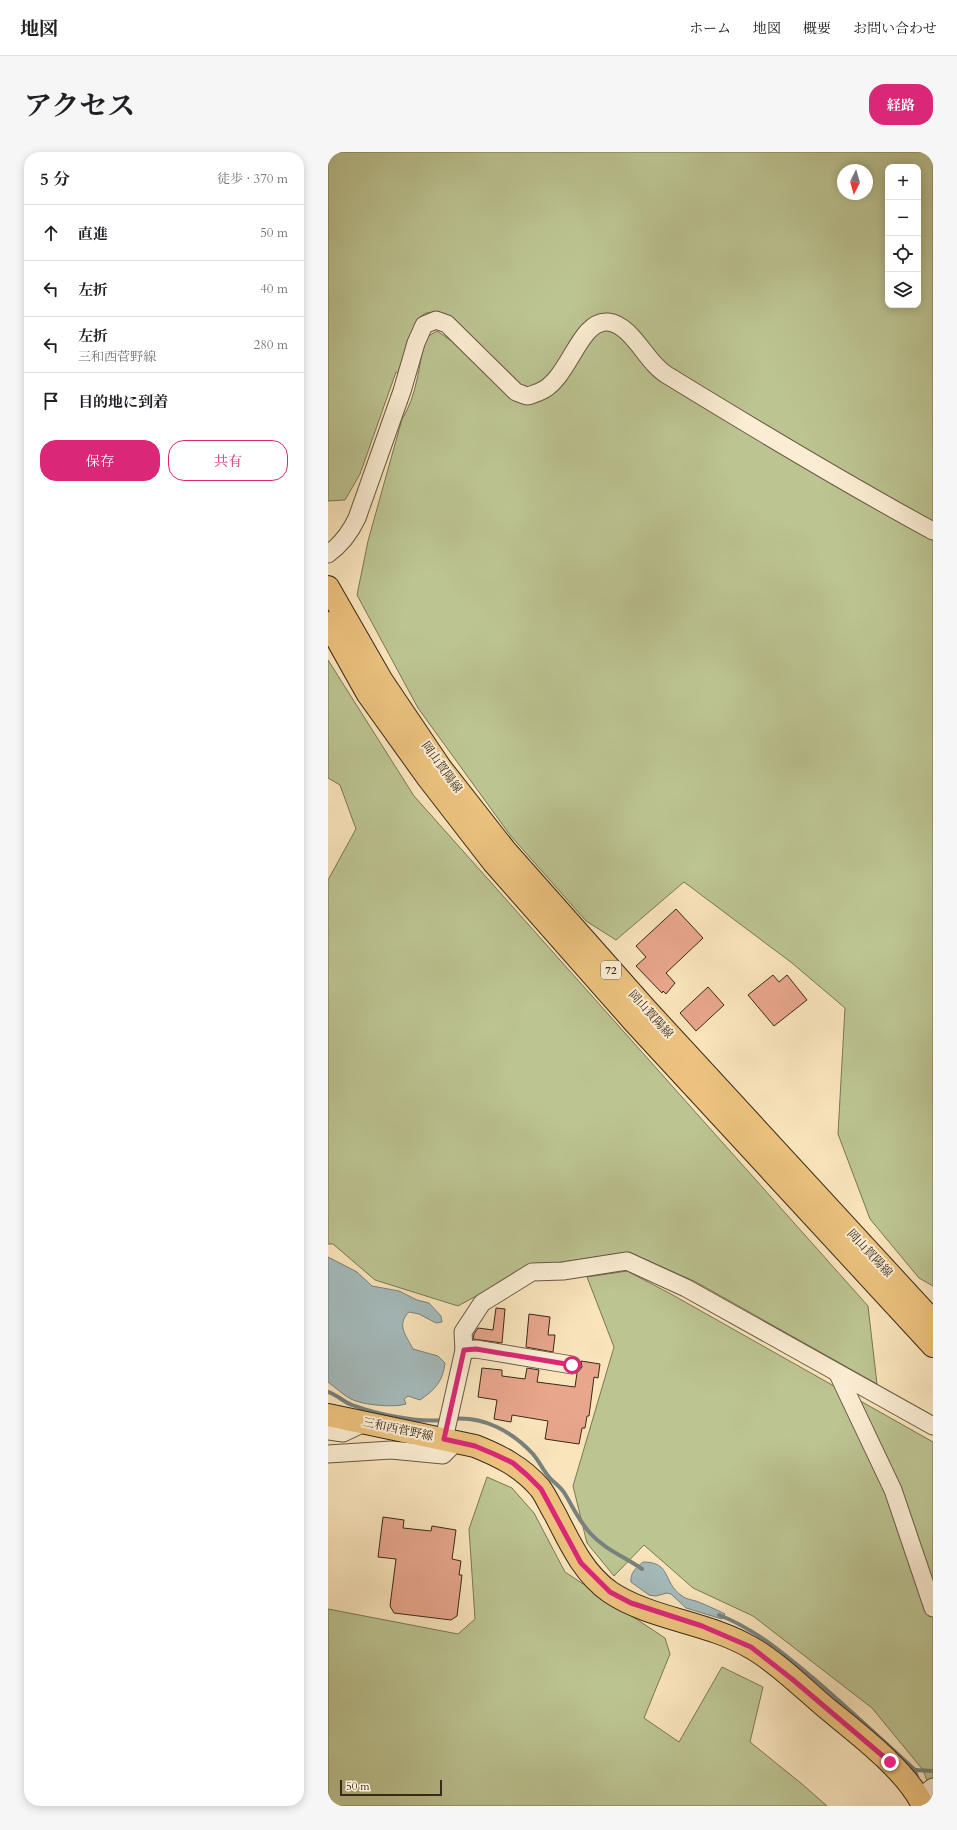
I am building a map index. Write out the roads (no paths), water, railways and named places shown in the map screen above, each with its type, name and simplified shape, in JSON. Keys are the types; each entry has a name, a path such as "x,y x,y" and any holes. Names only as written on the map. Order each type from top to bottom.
{"main road":[{"name":"岡山賀陽線","path":"328,588 382,681 436,761 505,850 645,1008 933,1321"},
{"name":"岡山賀陽線","path":"328,623 367,693 428,778 493,862 634,1022 933,1346"},
{"name":"三和西菅野線","path":"328,1415 366,1422 449,1430 475,1446 513,1463 541,1489 581,1563 610,1592 631,1603 702,1626 751,1647 792,1679 890,1762 925,1797"}],"street":[{"path":"328,554 340,545 350,532 357,518 402,391 416,343 424,325 436,320 447,324 516,392 528,396 542,391 558,378 583,337 594,324 608,322 623,328 658,370 890,508 933,531"},
{"path":"328,1454 391,1450 443,1455 464,1350 463,1332 482,1303 532,1272 563,1271 627,1261 686,1288 933,1426"},
{"path":"464,1350 476,1349 572,1365"},
{"path":"838,1374 893,1490 933,1608"},
{"path":"328,1431 343,1433 366,1422"}],"waterway":[{"path":"328,1392 352,1405 373,1412 409,1419 433,1421 443,1420"},
{"path":"452,1419 475,1420 486,1423 516,1438 533,1454 549,1477 563,1492 579,1519 590,1533 602,1544 642,1569"},
{"path":"719,1615 745,1627 791,1660 915,1770 917,1777"},
{"path":"915,1770 933,1771"}]}
